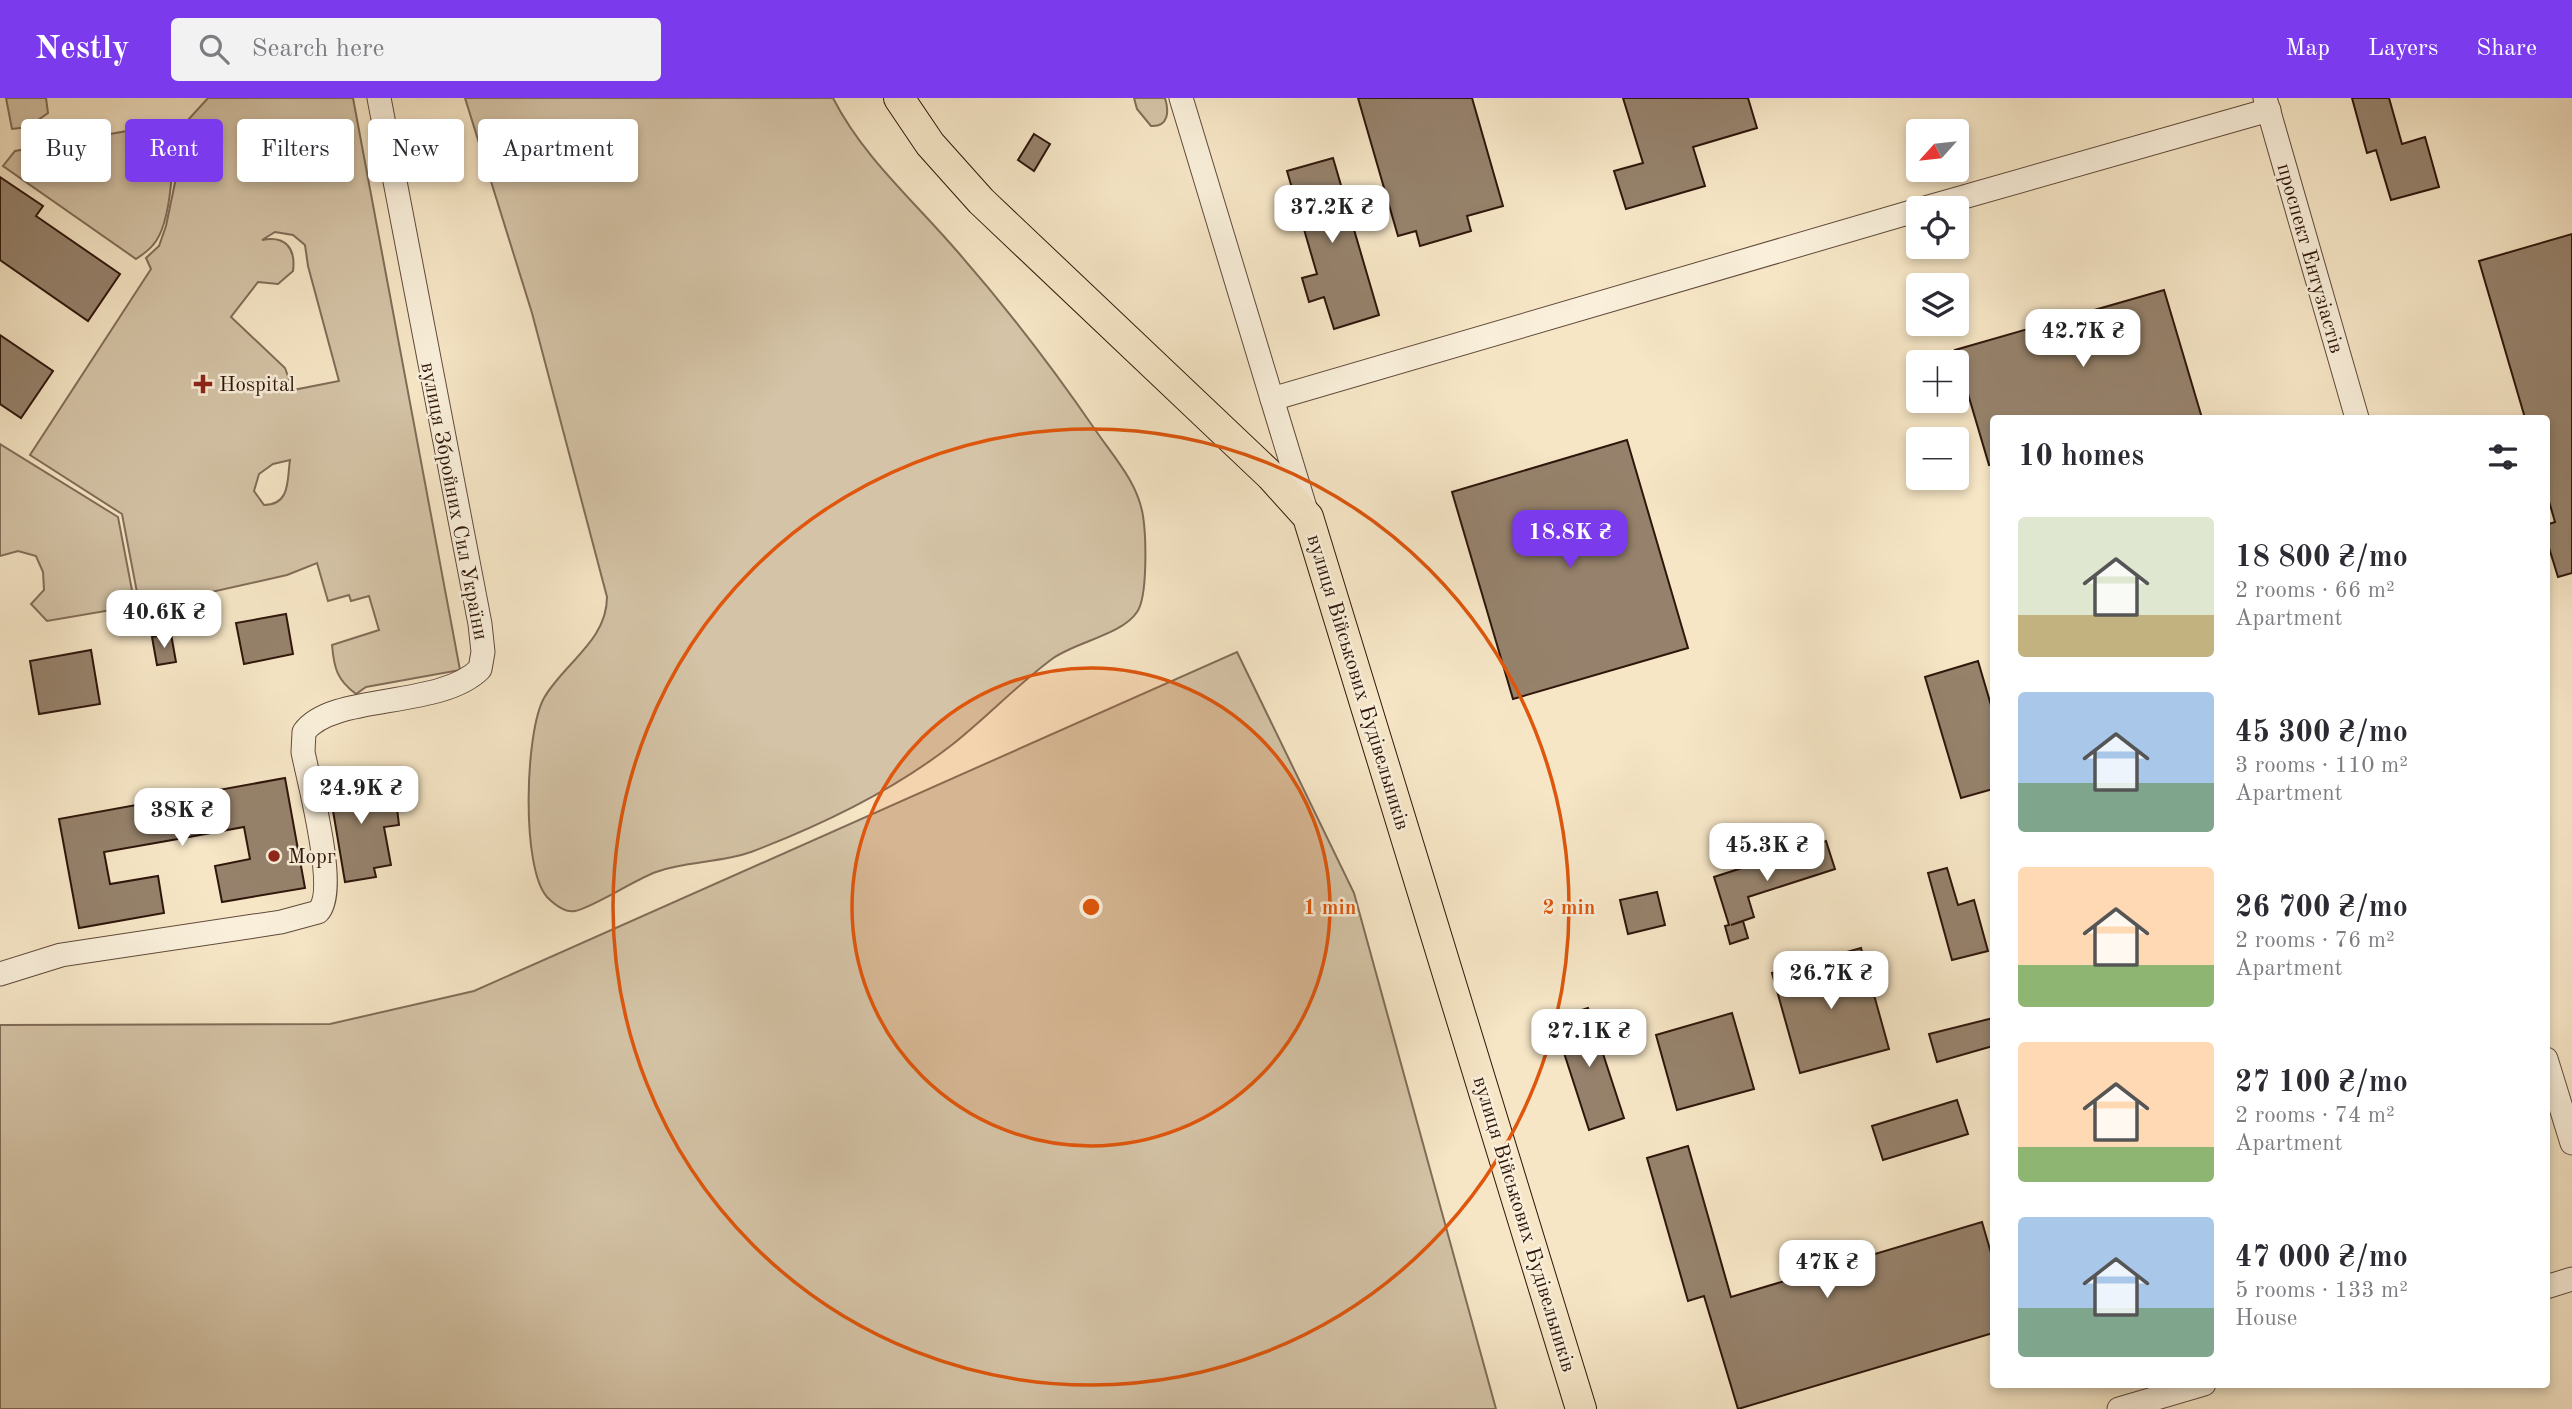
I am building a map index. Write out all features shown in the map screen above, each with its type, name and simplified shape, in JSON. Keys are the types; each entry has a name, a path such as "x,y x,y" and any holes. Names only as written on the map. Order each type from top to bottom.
{"main road":[{"name":"вулиця Військових Будівельників","path":"899,98 930,144 972,192 1261,467 1308,517 1581,1409"}],"street":[{"name":"вулиця Збройних Сил України","path":"0,974 61,955 281,922 318,912 325,901 326,873 303,752 304,732 323,716 428,693 465,680 480,669 484,652 480,624 379,98"},
{"path":"1181,98 1308,517"},
{"path":"1964,196 2267,104"},
{"name":"проспект Ентузіастів","path":"2267,104 2356,415"},
{"path":"1272,398 1906,213"},
{"path":"2550,1072 2572,1143"},
{"path":"2550,1286 2572,1279"},
{"path":"2119,1409 2190,1388"}],"shaded area":[{"path":"6,98 46,98 48,113 39,119 21,119 21,128 12,129"},
{"path":"208,98 353,98 460,670 366,687 356,694 338,673 332,645 379,630 369,596 351,601 349,595 328,601 317,563 287,575 140,608 122,514 30,455 151,269 146,258 159,246 175,182 223,182 223,119 189,119","holes":["275,232 293,235 305,245 308,266 339,381 293,390 285,368 231,317 258,282 278,284 293,271 293,256 287,245 277,240 262,240","290,460 288,483 283,496 273,504 264,505 254,491 259,474 273,464"]},
{"path":"465,98 833,98 874,159 956,250 1029,338 1131,481 1143,516 1145,537 1145,580 1137,612 1121,627 1052,659 953,744 906,777 856,806 751,852 656,872 582,909 571,911 556,905 547,897 539,882 533,858 529,799 533,739 544,698 592,639 605,613 607,597 532,313 491,182 638,182 638,119 478,119 478,140"},
{"path":"1134,98 1165,98 1167,113 1164,121 1157,126 1151,126 1137,109"},
{"path":"125,131 125,182 171,182 160,235 147,251 136,259 26,182 111,182 111,134"},
{"path":"21,150 21,179 3,166 15,151"},
{"path":"0,444 118,517 135,606 47,621 31,604 44,590 43,572 36,556 18,551 0,556"},
{"path":"1237,652 1354,893 1496,1409 0,1409 0,1025 330,1024 474,991"}],"building":[{"path":"1358,98 1472,98 1503,206 1467,216 1471,231 1420,246 1416,231 1398,236"},
{"path":"1623,98 1748,98 1757,128 1693,147 1705,186 1626,209 1614,171 1643,163"},
{"path":"2352,98 2389,98 2402,144 2425,137 2439,187 2391,200 2376,150 2367,153"},
{"path":"1034,134 1050,144 1034,171 1018,160"},
{"path":"1333,158 1379,315 1334,329 1324,297 1309,302 1302,278 1317,274 1287,171"},
{"path":"0,177 43,206 36,216 120,274 88,321 0,260"},
{"path":"2572,234 2572,573 2558,577 2550,551 2550,524 2555,522 2550,505 2550,415 2524,415 2479,261"},
{"path":"2164,290 2201,415 1990,415 1989,465 1969,397 1969,350 1955,350"},
{"path":"0,335 53,371 21,418 0,404"},
{"path":"1627,440 1688,648 1513,699 1452,492"},
{"path":"286,614 293,654 244,664 236,623"},
{"path":"171,634 176,662 157,665 152,637"},
{"path":"91,650 100,704 39,714 30,661"},
{"path":"1978,661 1990,702 1990,790 1961,798 1925,677"},
{"name":"Морг","path":"374,773 380,810 397,808 399,825 384,827 391,865 374,868 376,877 345,882 328,781"},
{"name":"Морг","path":"285,778 305,888 222,902 215,866 250,859 244,827 104,852 110,884 158,876 164,913 79,928 59,819"},
{"path":"1826,841 1835,869 1748,897 1754,917 1731,925 1743,921 1748,938 1730,944 1725,926 1729,925 1714,877"},
{"path":"1947,868 1958,905 1974,900 1988,951 1952,960 1928,873"},
{"path":"1657,892 1665,925 1628,934 1620,900"},
{"path":"1861,948 1889,1049 1800,1073 1772,973"},
{"path":"1588,1008 1624,1118 1589,1130 1553,1019"},
{"path":"1732,1013 1754,1089 1677,1110 1656,1035"},
{"path":"1990,1019 1990,1047 1937,1062 1929,1034"},
{"path":"1957,1100 1968,1134 1883,1160 1872,1126"},
{"path":"1688,1146 1731,1297 1982,1222 1990,1250 1990,1334 1738,1409 1704,1296 1688,1301 1647,1158"}],"place":[{"name":"Hospital","path":"203,384"},
{"name":"Морг","path":"274,856"}]}
